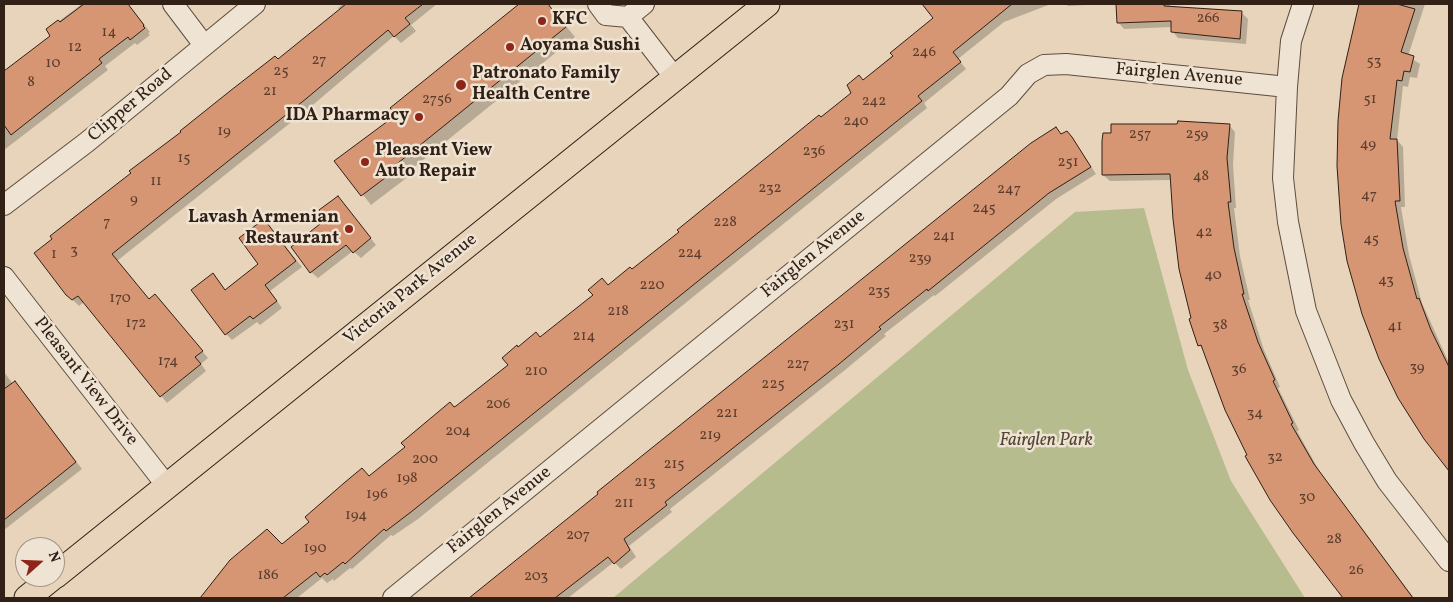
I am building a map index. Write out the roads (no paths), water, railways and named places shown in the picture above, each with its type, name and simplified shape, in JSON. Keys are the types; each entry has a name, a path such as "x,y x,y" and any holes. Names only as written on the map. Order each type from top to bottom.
{"main road":[{"name":"Victoria Park Avenue","path":"65,567 767,4"},
{"name":"Victoria Park Avenue","path":"27,598 40,587"}],"street":[{"path":"173,4 204,45"},
{"name":"Clipper Road","path":"4,205 87,142 255,4"},
{"path":"598,4 606,15 628,17 644,4"},
{"path":"1303,4 1291,41 1287,87 1284,178 1287,213 1306,311 1341,400 1364,442 1387,481 1449,561"},
{"path":"628,17 675,78"},
{"name":"Fairglen Avenue","path":"392,598 1010,96 1028,74 1044,65 1066,64 1287,87"},
{"name":"Pleasant View Drive","path":"4,277 167,486"}],"place":[{"name":"KFC","path":"542,21"},
{"name":"Aoyama Sushi","path":"510,47"},
{"name":"Patronato Family Health Centre","path":"461,85"},
{"name":"IDA Pharmacy","path":"419,117"},
{"name":"Pleasent View Auto Repair","path":"365,162"},
{"name":"Lavash Armenian Restaurant","path":"349,229"}],"park label":[{"name":"Fairglen Park","path":"1046,442"}]}
